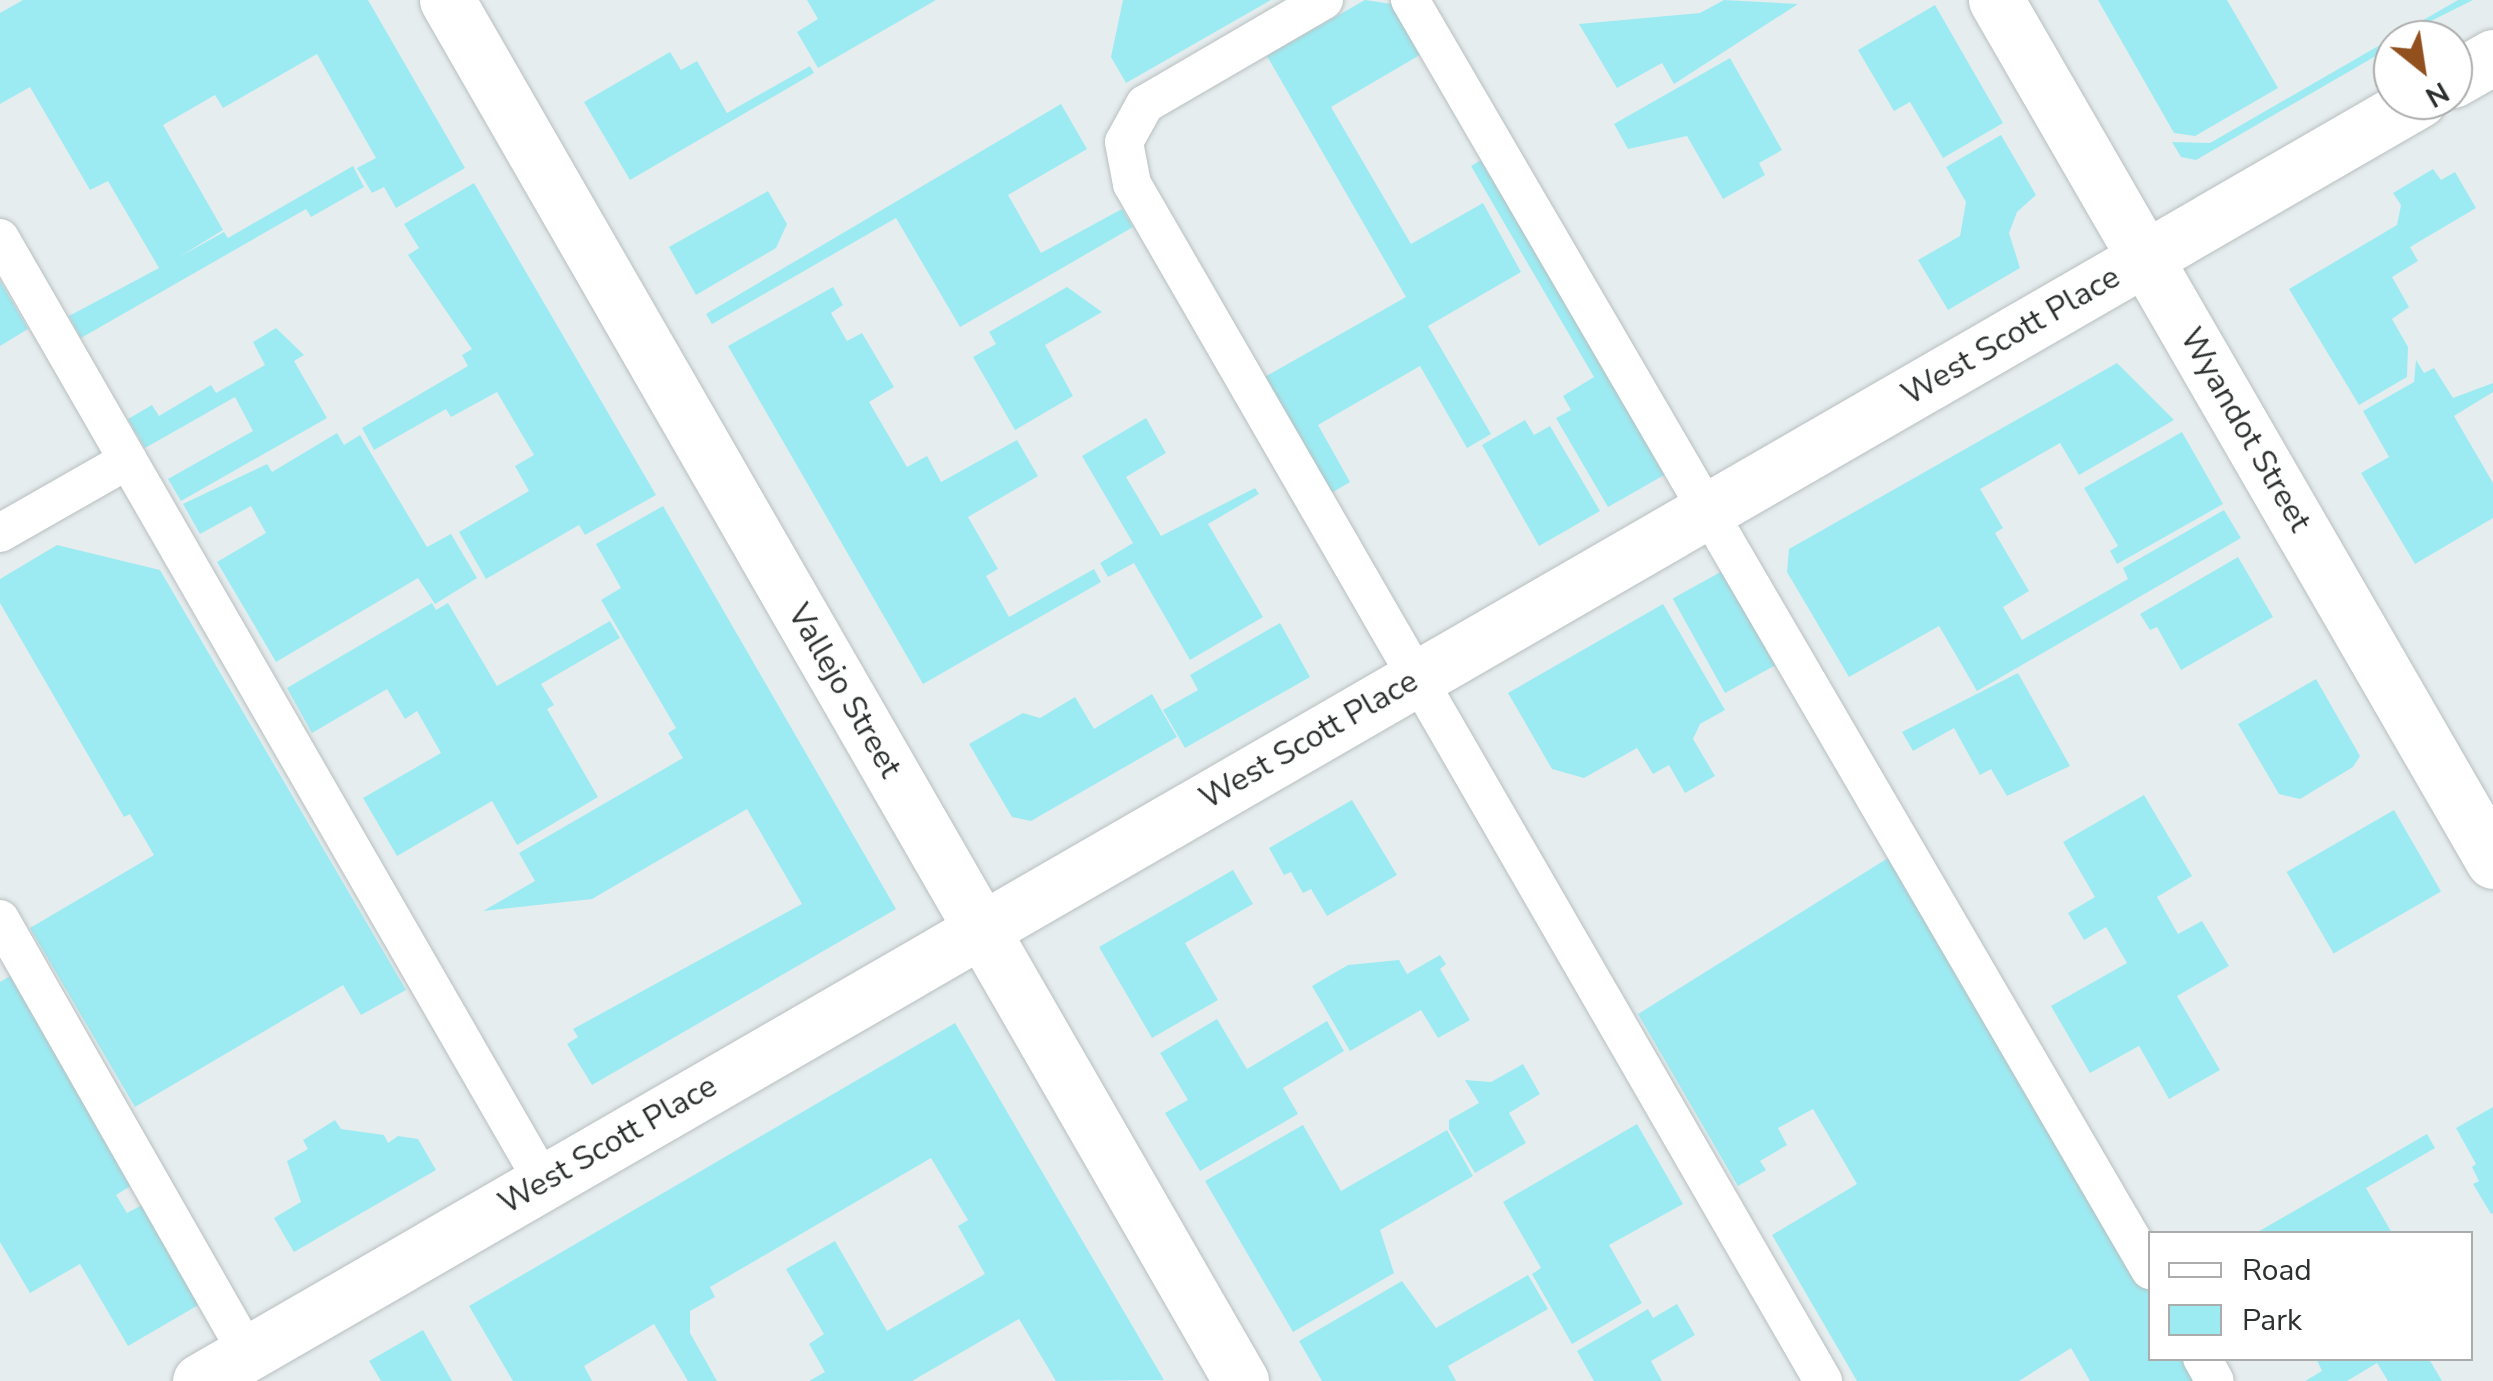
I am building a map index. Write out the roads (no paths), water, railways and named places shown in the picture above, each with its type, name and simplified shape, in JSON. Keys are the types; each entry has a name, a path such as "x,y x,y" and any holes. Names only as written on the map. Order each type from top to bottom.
{"street":[{"name":"Vallejo Street","path":"447,0 982,930 1228,1376"},
{"name":"Wyandot Street","path":"1996,0 2493,861"},
{"name":"West Scott Place","path":"200,1381 2384,120"}],"lane":[{"path":"1324,0 1145,104 1124,142 1124,163 1415,680 1823,1381"},
{"path":"1410,0 2148,1267"},
{"path":"0,238 544,1182"},
{"path":"0,533 128,460"},
{"path":"0,919 248,1353"}]}
